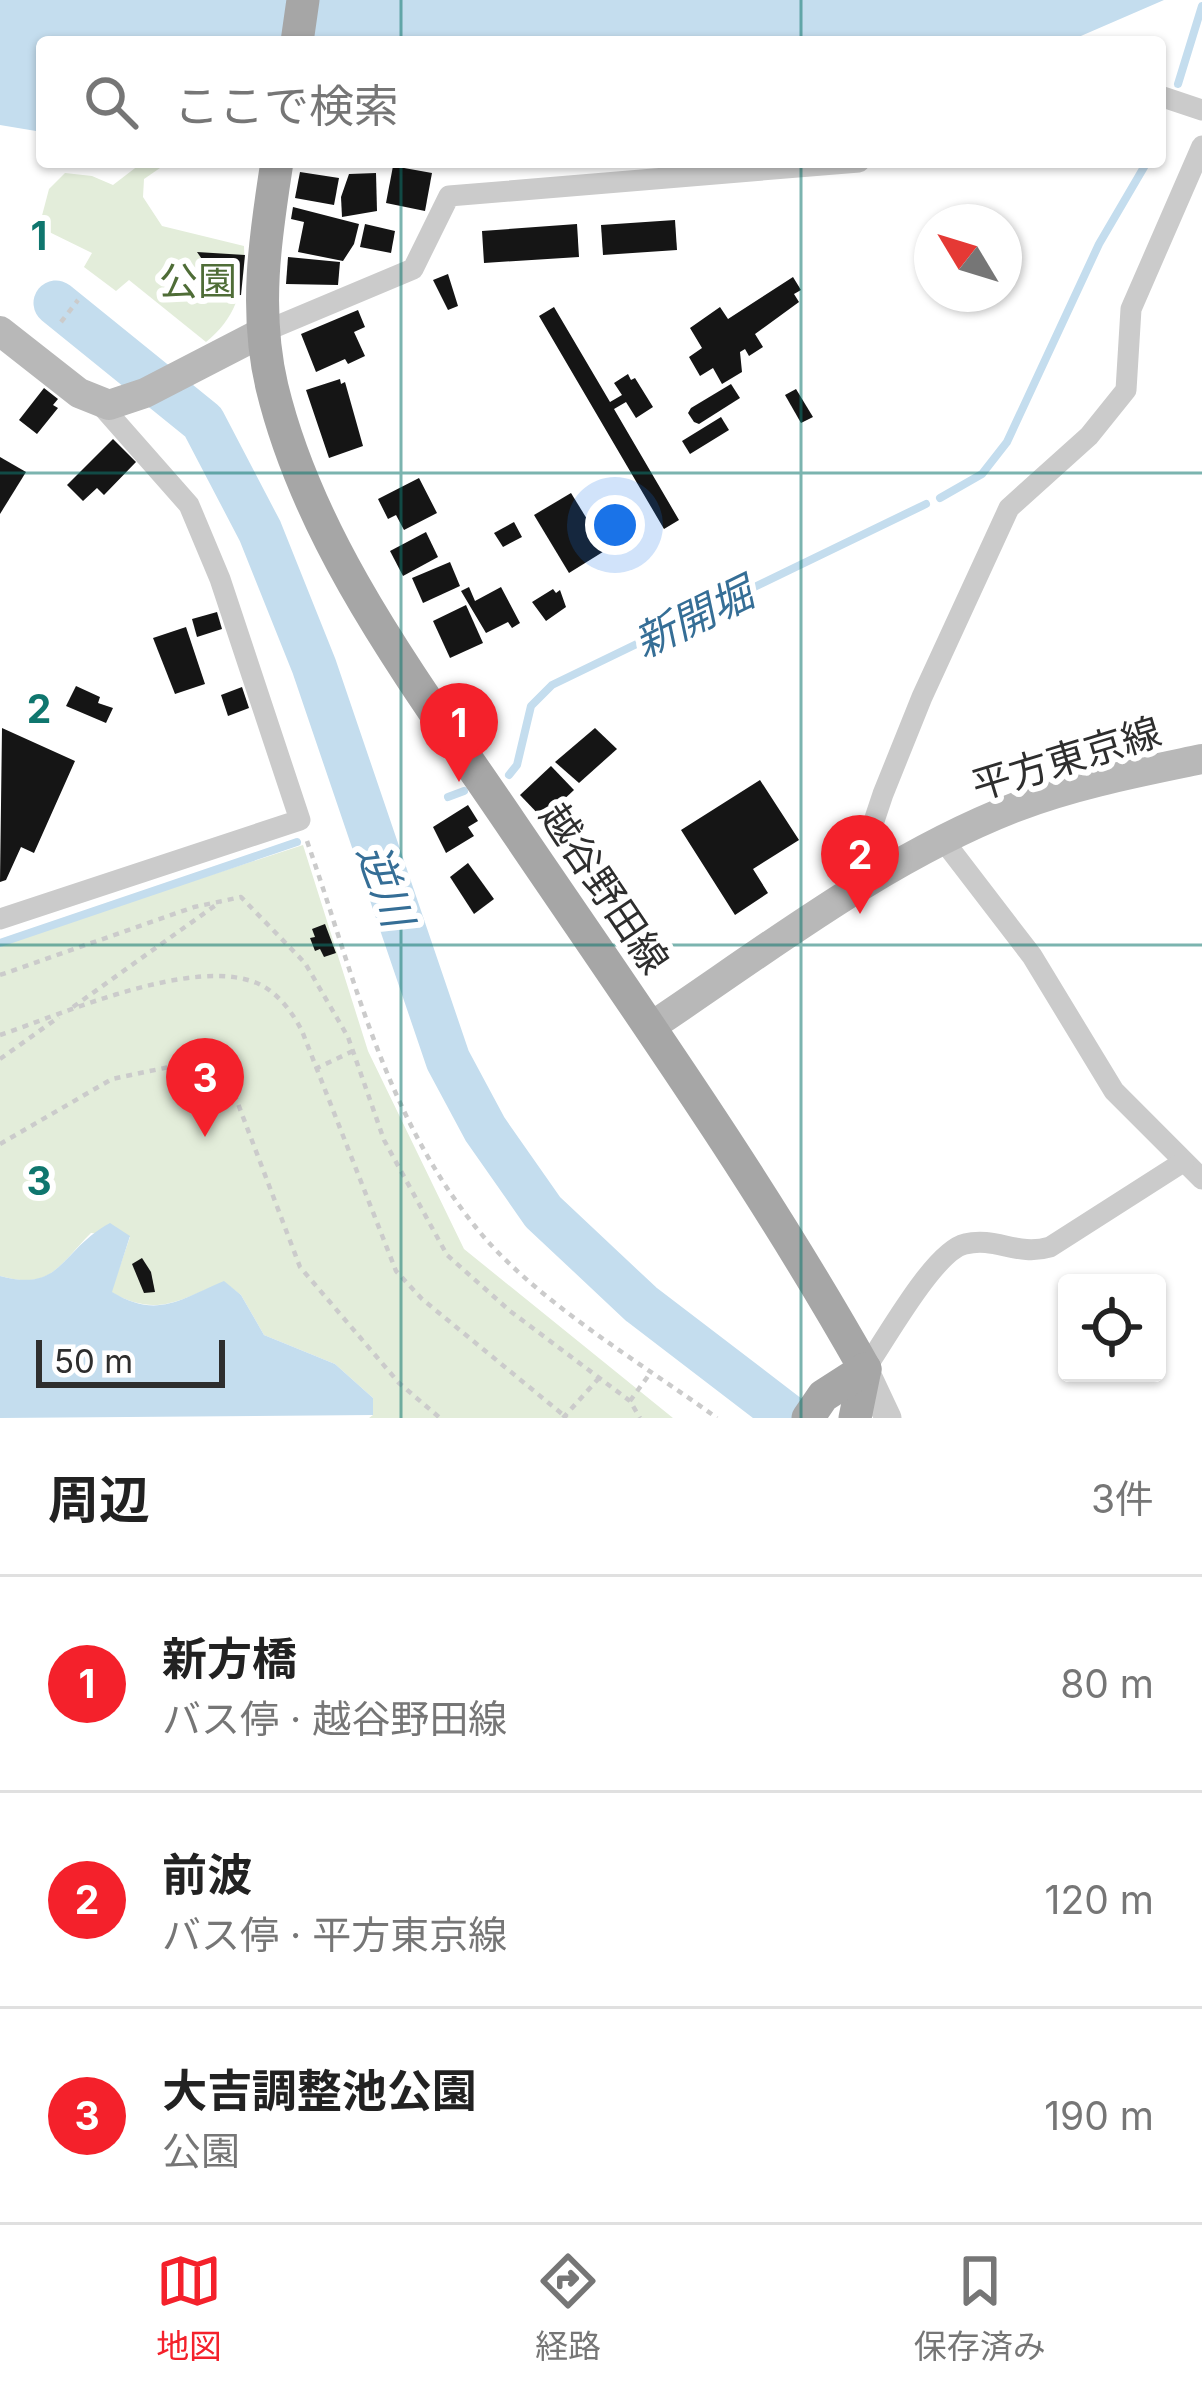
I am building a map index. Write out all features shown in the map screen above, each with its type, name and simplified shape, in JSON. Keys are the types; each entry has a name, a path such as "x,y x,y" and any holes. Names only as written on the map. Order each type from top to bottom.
{"main road":[{"path":"298,36 303,0"},
{"name":"越谷野田線","path":"277,168 261,282 262,332 272,386 309,498 434,710 753,1182 865,1369"},
{"path":"0,331 79,393 100,404 117,405 262,332"},
{"name":"平方東京線","path":"650,1028 943,840 1017,806 1102,780 1202,759"},
{"path":"816,1407 865,1369"},
{"path":"855,1418 865,1369"}],"street":[{"path":"1166,98 1202,110"},
{"path":"860,890 865,848 883,794 1009,508 1089,436 1126,390 1132,309 1202,146"},
{"path":"262,332 413,269 449,196 787,168"},
{"path":"0,919 300,820 220,579 189,505 100,404"},
{"path":"943,840 1032,956 1114,1091 1202,1179"},
{"path":"888,1418 865,1369 943,1257 963,1244 988,1242 1029,1253 1049,1247 1183,1162"}],"path":[{"path":"63,319 76,303"},
{"path":"300,820 355,994 398,1104 435,1169 475,1226 533,1285 717,1418"},
{"path":"0,975 194,907 241,897 305,963 353,1051 384,1140 447,1255 510,1310 630,1401 640,1418"},
{"path":"0,1059 223,901"},
{"path":"0,1035 154,982 235,976 264,986 292,1012 397,1271 422,1299 565,1418 599,1378"},
{"path":"315,1069 353,1051"},
{"path":"0,1144 112,1079 188,1064 232,1088 300,1267 399,1383 440,1418"},
{"path":"630,1401 652,1371"}],"green space":[{"name":"公園","path":"135,168 160,168 144,179 143,197 162,226 244,246 237,299 225,322 206,342 129,280 116,291 84,267 92,253 39,227 49,189 65,173 92,176 113,185"},
{"path":"303,845 368,1051 464,1249 673,1418 369,1418 373,1398 335,1364 264,1335 241,1295 224,1282 155,1305 111,1292 130,1237 91,1233 42,1278 0,1276 0,944"}],"water":[{"path":"0,0 1164,0 1081,36 36,36 36,131 0,125"},
{"path":"110,1223 130,1236 112,1292 142,1304 168,1304 224,1281 241,1295 264,1335 335,1364 373,1398 373,1415 0,1418 0,1276 21,1280 49,1274"}],"building":[{"path":"393,168 432,173 425,211 386,203"},
{"path":"300,172 339,178 334,205 295,198"},
{"path":"376,173 377,211 342,217 341,197 349,174"},
{"path":"293,207 359,224 343,261 298,252 304,222 291,219"},
{"path":"675,220 677,250 603,255 601,225"},
{"path":"365,224 395,231 391,253 360,247"},
{"path":"577,224 579,257 484,263 482,231"},
{"path":"197,252 245,255 241,295 227,296"},
{"path":"288,257 340,262 338,285 286,284"},
{"path":"448,274 458,306 448,310 433,280"},
{"path":"793,277 801,290 794,294 799,302 755,334 763,347 749,356 745,349 740,352 742,372 722,384 713,368 700,376 689,357 702,348 690,328 720,307 728,319"},
{"path":"554,307 610,402 622,395 614,383 628,374 653,407 636,418 626,402 614,409 679,520 664,529 539,316"},
{"path":"358,310 365,327 354,332 365,356 316,372 301,334"},
{"path":"340,379 341,384 345,382 363,446 329,458 306,390"},
{"path":"731,384 740,398 699,424 694,422 688,413 691,408"},
{"path":"44,388 58,399 53,405 58,408 37,434 19,420"},
{"path":"796,389 813,417 801,423 785,395"},
{"path":"721,417 729,430 690,454 682,441"},
{"path":"113,439 136,462 104,495 97,488 83,501 67,485"},
{"path":"0,457 26,472 0,514"},
{"path":"419,478 437,513 404,530 396,515 388,519 378,499"},
{"path":"571,493 606,550 569,573 534,515"},
{"path":"514,522 522,537 503,547 494,533"},
{"path":"426,532 438,557 403,576 390,551"},
{"path":"450,562 460,586 423,603 412,578"},
{"path":"469,587 475,601 501,587 520,623 512,628 508,622 486,633 461,591"},
{"path":"553,589 560,590 566,607 546,621 532,602"},
{"path":"466,605 483,643 450,658 433,621"},
{"path":"217,612 222,629 197,637 192,619"},
{"path":"186,627 205,684 175,694 153,638"},
{"path":"76,686 113,708 106,723 66,706"},
{"path":"242,687 249,708 228,716 221,695"},
{"path":"2,728 75,761 34,853 21,847 6,880 0,882"},
{"path":"595,728 617,749 579,783 555,762"},
{"path":"551,766 574,790 543,819 520,795"},
{"path":"760,780 799,840 753,869 768,893 735,915 681,830"},
{"path":"468,805 478,821 468,827 474,836 446,853 433,827"},
{"path":"468,863 494,899 474,914 450,877"},
{"path":"325,924 336,953 324,957 320,949 315,951 310,938 315,937 312,929"},
{"path":"142,1258 155,1292 144,1293 132,1264"}],"waterway":[{"path":"1178,84 1202,6"},
{"name":"新開堀","path":"940,498 982,474 1007,442 1099,244 1143,168"},
{"name":"逆川","path":"56,303 203,422 260,531 314,666 448,1060 485,1129 543,1212 641,1304 790,1418"},
{"name":"新開堀","path":"509,775 517,765 531,706 552,685 926,504"},
{"name":"新開堀","path":"448,797 464,791"},
{"name":"新開堀","path":"0,943 297,842"}],"place":[{"name":"新方橋","path":"459,782"},
{"name":"前波","path":"860,914"},
{"name":"大吉調整池公園","path":"205,1137"}]}
